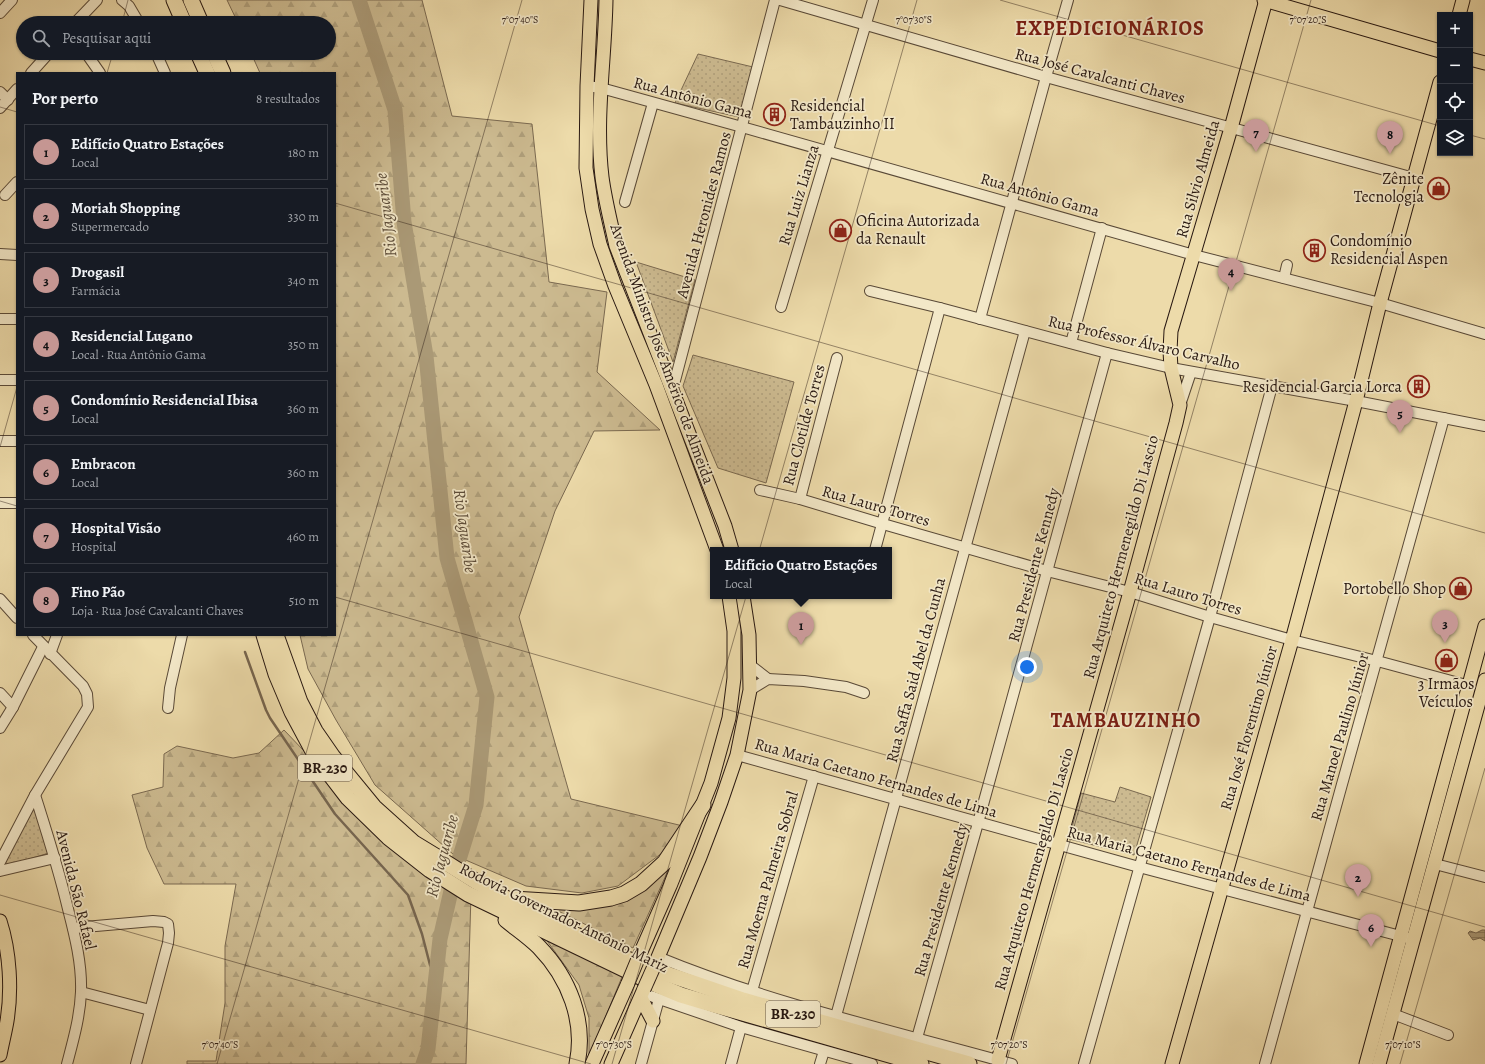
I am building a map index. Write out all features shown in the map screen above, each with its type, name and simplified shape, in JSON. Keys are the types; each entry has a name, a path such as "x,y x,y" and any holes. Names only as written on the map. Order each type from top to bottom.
{"highway":[{"path":"174,0 181,16"},
{"path":"191,0 198,16"},
{"path":"201,60 207,72"},
{"path":"217,60 223,72"},
{"name":"Rodovia Governador Antônio Mariz","path":"264,636 276,674 289,706 315,755 348,798 388,837 471,887 505,898 543,919 619,956 743,1000 969,1064"},
{"name":"Rodovia Governador Antônio Mariz","path":"276,636 300,702 315,731 333,757 374,807 414,843 433,864"},
{"path":"505,898 543,902 579,903 611,898 624,894 642,884 665,862 703,805"},
{"name":"Rodovia Governador Antônio Mariz","path":"471,887 483,902 624,971 681,994 921,1064"},
{"path":"483,902 540,948 556,967 564,980 577,1011 580,1037 578,1064"}],"main road":[{"name":"Avenida Ministro José Américo de Almeida","path":"591,0 587,86 586,168 592,209 600,244 615,286 656,385 716,547"},
{"name":"Avenida Ministro José Américo de Almeida","path":"606,0 600,136 602,176 607,208 616,246 725,526 731,547"},
{"path":"1265,0 1437,50"},
{"name":"Rua Silvio Almeida","path":"1171,368 1170,351 1172,331 1231,128 1265,0"},
{"path":"1460,12 1463,0"},
{"path":"1473,60 1485,63"},
{"name":"Rua José Florentino Júnior","path":"1172,1064 1292,640 1356,401 1380,303 1439,84"},
{"name":"Rua Arquiteto Hermenegildo Di Lascio","path":"997,1062 1130,592 1180,405 1171,368"},
{"path":"592,1064 670,886 711,783 729,718 734,678 734,636 728,599"},
{"path":"611,1064 643,996 700,857 726,789 737,755 750,690 749,635 743,599"},
{"path":"1382,1060 1408,938 1485,626"},
{"path":"1366,1064 1408,938 1435,864 1485,680"},
{"path":"0,921 6,947 10,980 7,1020 0,1054"},
{"path":"643,996 653,1021"}],"street":[{"path":"0,13 12,0"},
{"path":"82,16 97,0"},
{"name":"Avenida Heronides Ramos","path":"672,392 776,0"},
{"name":"Rua José Cavalcanti Chaves","path":"780,0 865,26 1046,77 1414,178"},
{"name":"Rua Luiz Lianza","path":"782,307 873,0"},
{"path":"980,319 1068,0"},
{"path":"126,3 134,16"},
{"path":"32,72 43,60"},
{"path":"91,60 99,72"},
{"path":"159,60 165,72"},
{"name":"Rua Antônio Gama","path":"587,86 601,88 742,127 1194,255 1380,303 1485,334"},
{"path":"0,108 16,90"},
{"path":"0,92 8,100"},
{"path":"625,202 653,103"},
{"path":"3,195 16,183"},
{"path":"3,195 16,195"},
{"path":"1071,343 1102,228"},
{"path":"0,254 16,254"},
{"path":"1284,278 1287,265"},
{"name":"Rua Professor Álvaro Carvalho","path":"870,291 940,308 1107,353 1171,368 1485,426"},
{"path":"876,547 940,308"},
{"path":"0,319 16,319"},
{"name":"Rua Saffa Said Abel da Cunha","path":"836,1016 1025,331"},
{"name":"Rua Presidente Kennedy","path":"916,1038 978,823 1107,353"},
{"name":"Rua Clotilde Torres","path":"800,500 837,358"},
{"name":"Rua Arquiteto Hermenegildo Di Lascio","path":"1180,405 1191,372"},
{"path":"0,380 16,380"},
{"path":"1084,1064 1210,617 1272,386"},
{"name":"Rua Manoel Paulino Júnior","path":"1265,1064 1306,911 1378,661 1444,418"},
{"path":"0,441 16,441"},
{"name":"Rua Lauro Torres","path":"760,490 800,500 1047,571 1130,592 1210,617 1292,640 1470,686"},
{"path":"0,503 16,503"},
{"path":"0,600 16,617"},
{"path":"0,862 35,795 88,706 87,694 77,678 34,636"},
{"path":"0,728 56,636"},
{"path":"168,708 170,688 182,636"},
{"path":"750,665 768,678 846,687 864,693"},
{"path":"750,690 768,678"},
{"path":"0,693 13,707"},
{"name":"Rua Maria Caetano Fernandes de Lima","path":"737,755 1139,867 1408,938"},
{"name":"Rua Moema Palmeira Sobral","path":"752,991 814,776"},
{"name":"Avenida São Rafael","path":"35,795 56,858 73,928 78,956 81,992 78,1017 67,1064"},
{"path":"0,871 56,858"},
{"path":"1435,864 1485,877"},
{"path":"73,928 164,922 168,924 168,943 136,1064"},
{"path":"657,959 752,991 836,1016 997,1062 1012,1064"},
{"path":"81,992 150,1010"},
{"path":"617,1064 643,996 659,999 741,1027 872,1064"},
{"path":"641,1064 659,999"},
{"path":"1393,1014 1448,1035"},
{"path":"731,1064 741,1027"},
{"path":"820,1064 824,1051"}],"green space":[{"path":"227,0 422,0 452,116 532,124 549,282 607,292 597,372 660,430 594,431 555,511 519,617 571,799 683,826 666,850 618,886 582,893 526,886 454,855 375,785 336,720 308,669 300,636 336,636 336,72 260,72 254,60 336,60 336,16 235,16"},
{"path":"698,54 753,67 739,117 675,103"},
{"path":"636,262 695,280 673,362"},
{"path":"693,355 794,382 766,483 718,468 683,386"},
{"path":"284,730 305,752 471,894 466,1064 187,1064 187,1061 216,1061 225,1003 225,946 236,884 164,884 147,848 132,795 163,787 164,754 177,746 233,758 259,753"},
{"path":"1120,787 1151,797 1134,855 1069,839 1081,793 1115,802"},
{"path":"33,810 36,813 49,853 9,865 4,863"},
{"path":"676,853 633,948 550,907 619,902"},
{"path":"545,938 624,972 589,1057 589,1018 579,985"}],"shaded area":[{"path":"1485,930 1485,941 1480,938 1473,940 1468,933 1470,931 1476,933"}],"waterway":[{"name":"Rio Jaguaribe","path":"359,0 395,110 404,222 426,356 447,558 487,697 476,805 456,869 440,939 428,1049 423,1064"},
{"path":"245,652 270,718 335,814 408,895 422,934 430,965 436,978"}],"place":[{"name":"Residencial Tambauzinho II","path":"774,115"},
{"name":"Hospital Visão","path":"1256,152"},
{"name":"Fino Pão","path":"1390,154"},
{"name":"Zênite Tecnologia","path":"1439,188"},
{"name":"Oficina Autorizada da Renault","path":"841,230"},
{"name":"Condomínio Residencial Aspen","path":"1315,250"},
{"name":"Residencial Lugano","path":"1231,291"},
{"name":"Residencial Garcia Lorca","path":"1418,387"},
{"name":"Condomínio Residencial Ibisa","path":"1400,433"},
{"name":"Portobello Shop","path":"1461,589"},
{"name":"Drogasil","path":"1445,643"},
{"name":"Edifício Quatro Estações","path":"801,645"},
{"name":"3 Irmãos Veículos","path":"1446,661"},
{"name":"Moriah Shopping","path":"1358,897"},
{"name":"Embracon","path":"1371,947"}],"district":[{"name":"EXPEDICIONÁRIOS","path":"1110,28"},
{"name":"TAMBAUZINHO","path":"1126,720"}]}
